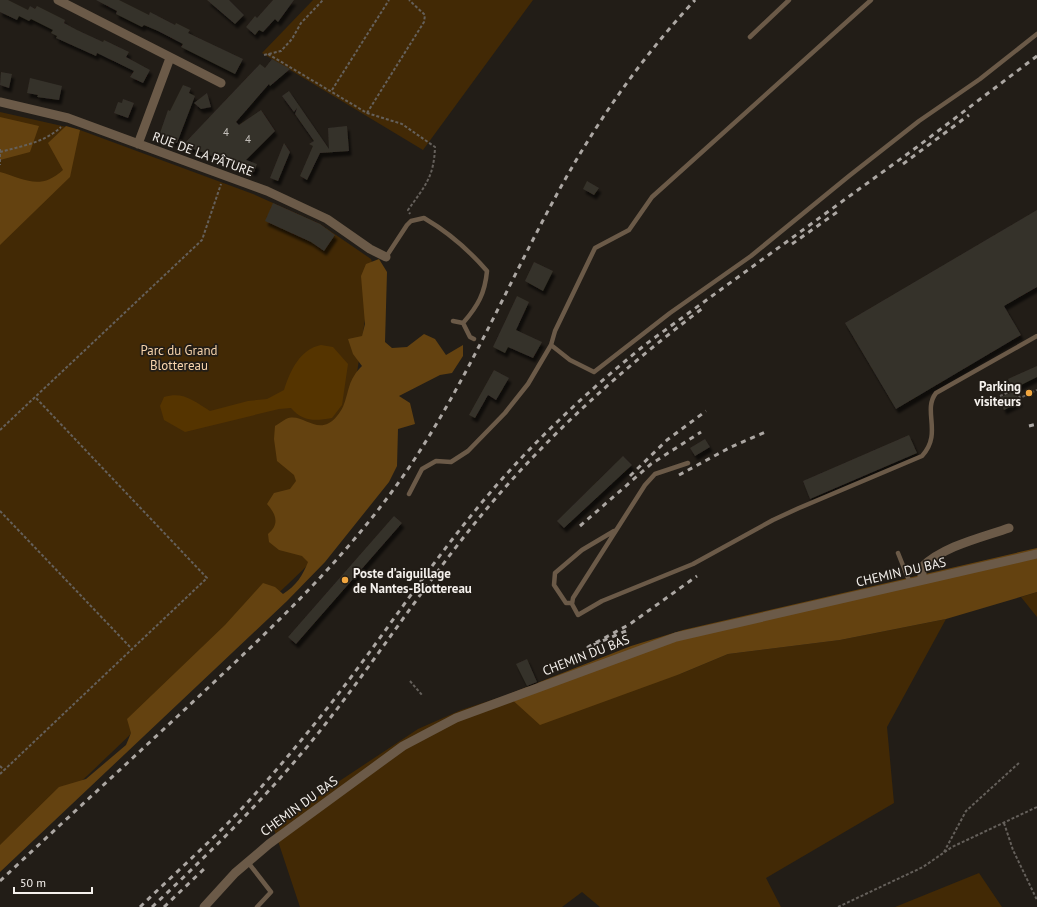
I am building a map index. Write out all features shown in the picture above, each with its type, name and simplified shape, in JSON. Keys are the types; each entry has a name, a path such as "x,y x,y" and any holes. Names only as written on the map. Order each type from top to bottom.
{"street":[{"path":"58,0 221,84"},
{"path":"138,144 170,58"},
{"name":"RUE DE LA PÂTURE","path":"0,102 68,118 267,192 326,219 386,257"},
{"path":"922,580 922,567 934,558 968,542 1009,528"},
{"name":"CHEMIN DU BAS","path":"204,907 247,861 403,746 456,718 676,637 1037,554"}],"lane":[{"path":"750,37 789,0"},
{"path":"409,494 422,468 436,461 451,462 468,451 500,418 528,384 551,345 555,331 595,248 629,230 652,197 871,0"},
{"path":"551,345 570,360 594,372 670,313 751,256 896,139 980,79 1037,34"},
{"path":"386,257 411,221 424,218 442,228 472,253 487,271 485,288 471,313 463,323"},
{"path":"453,321 463,323"},
{"path":"463,323 470,337 474,339"},
{"path":"688,463 662,471 649,480 573,598 572,603 578,615 602,601 693,564 792,511 922,456 928,450 932,436 931,402 936,393 1037,336"},
{"path":"572,603 566,603 554,585 555,573 582,550 616,530"},
{"path":"898,553 910,583"},
{"path":"247,861 271,892 257,907"}],"path":[{"path":"264,55 281,51 292,39 301,23 322,0"},
{"path":"332,90 389,0"},
{"path":"367,113 424,22 425,15 408,0"},
{"path":"268,54 332,90 367,113 402,124 435,147 435,164 431,177 408,210 411,221"},
{"path":"0,164 0,151 28,145 46,138 59,128 68,118"},
{"path":"0,430 36,398 202,240 224,176"},
{"path":"1000,396 1016,389 1020,398 1037,390"},
{"path":"0,774 207,578 36,398"},
{"path":"0,511 132,650"},
{"path":"410,681 422,695"},
{"path":"943,853 966,811 1020,762"},
{"path":"0,766 4,770"},
{"path":"838,907 923,867 943,853 1037,807"},
{"path":"1004,823 1013,850 1037,900"}],"green space":[{"path":"313,0 533,0 423,150 262,53"},
{"name":"Parc du Grand Blottereau","path":"0,112 80,130 253,194 320,224 371,259 373,265 332,542 0,859"},
{"path":"1037,592 1037,617 1021,597"},
{"path":"946,619 887,727 894,803 766,878 781,907 600,907 582,892 562,907 300,907 274,829 341,780 418,729 461,710 507,695 680,674 728,654 840,640"},
{"path":"979,873 1002,907 895,907"}],"shaded area":[{"path":"0,117 39,126 30,152 0,160"},
{"path":"66,126 80,130 70,177 0,245 0,172 32,182 40,182 55,176 63,170 48,143"},
{"path":"379,259 387,272 385,342 392,348 407,347 424,334 435,339 446,355 463,345 463,356 452,373 440,375 399,396 410,403 415,424 398,429 397,466 389,482 325,562 287,601 0,872 0,845 59,787 86,779 126,745 131,733 127,719 225,625 263,583 275,587 283,594 295,584 301,576 308,562 302,556 279,550 269,542 268,534 274,526 275,519 273,512 267,504 274,493 290,489 296,481 294,475 277,461 274,439 275,426 286,419 292,418 298,418 317,425 323,425 330,422 341,411 351,381 362,366 353,354 348,339 362,336 365,324 361,276 366,264"},
{"path":"321,345 333,347 348,364 342,405 332,418 315,420 300,416 291,408 279,409 185,432 164,420 160,406 164,397 171,395 188,398 210,411 248,401 267,399 284,390 293,368 307,351"},
{"path":"1037,548 1037,592 946,619 840,640 728,654 680,674 540,725 507,695 631,646 683,630"}],"building":[{"path":"0,0 8,0 28,10 30,6 35,9 37,6 65,20 64,23 77,30 103,42 104,40 129,52 126,57 150,70 143,83 130,77 134,71 97,53 96,56 56,38 57,36 51,33 53,30 31,19 29,21 19,16 17,20 0,12"},
{"path":"96,0 119,0 149,15 150,12 175,25 176,23 190,30 188,33 243,59 235,74 181,47 183,44 158,31 144,25 142,27 116,14 117,11"},
{"path":"207,0 229,0 244,15 235,24"},
{"path":"273,0 294,0 278,22 275,19 263,32 259,30 255,35 246,27 255,16 257,18"},
{"path":"272,59 290,69 270,86 269,84 236,122 239,125 261,110 275,131 246,160 257,164 254,172 183,145 260,64 265,68"},
{"path":"1,72 12,74 9,88 0,85"},
{"path":"30,78 62,86 59,100 37,97 38,95 27,93"},
{"path":"183,85 191,88 189,93 195,96 177,143 162,137 160,133 168,110 170,111"},
{"path":"289,91 329,149 328,128 347,126 349,151 320,153 307,180 300,176 313,146 309,144 314,141 295,114 297,108 294,112 282,96"},
{"path":"207,93 211,107 201,109 194,103"},
{"path":"123,99 134,103 128,118 114,113 118,102 122,103"},
{"path":"284,143 290,152 278,181 270,178"},
{"path":"587,181 599,188 594,195 583,189"},
{"path":"273,203 320,224 335,235 324,251 311,242 265,221"},
{"path":"1037,210 1037,287 1004,306 1021,335 896,409 845,323"},
{"path":"534,262 553,271 543,291 525,281"},
{"path":"517,296 529,302 516,330 542,342 533,358 508,347 505,353 493,347"},
{"path":"1037,366 1037,377 1013,389 1008,379"},
{"path":"494,370 509,378 496,400 488,395 475,418 469,415"},
{"path":"1015,391 1020,402 1004,410 999,398"},
{"path":"909,435 917,453 810,499 803,481"},
{"path":"705,439 710,447 695,456 690,448"},
{"path":"623,456 632,465 564,528 557,521"},
{"name":"Poste d’aiguillage de Nantes-Blottereau","path":"394,516 402,523 296,644 288,637"},
{"path":"527,659 537,682 527,686 516,664"}],"railway":[{"path":"0,881 281,618 335,561 385,501 408,469 449,403 557,194 587,142 620,92 638,68 695,0"},
{"path":"140,907 228,823 276,771 341,691 435,562 474,512 514,466 577,403 646,344 917,147 1037,56"},
{"path":"903,164 969,115"},
{"path":"792,244 840,210"},
{"path":"152,907 243,818 307,747 451,554 495,499 519,472 594,398 647,352 703,308"},
{"path":"630,476 667,440 706,411"},
{"path":"1029,426 1037,424"},
{"path":"679,475 731,447 768,431"},
{"path":"580,526 651,464 701,432"},
{"path":"626,631 588,647 630,624 697,576"},
{"path":"164,907 205,868"}],"place":[{"name":"Parking visiteurs","path":"1029,393"},
{"name":"Poste d’aiguillage de Nantes-Blottereau","path":"345,580"}]}
